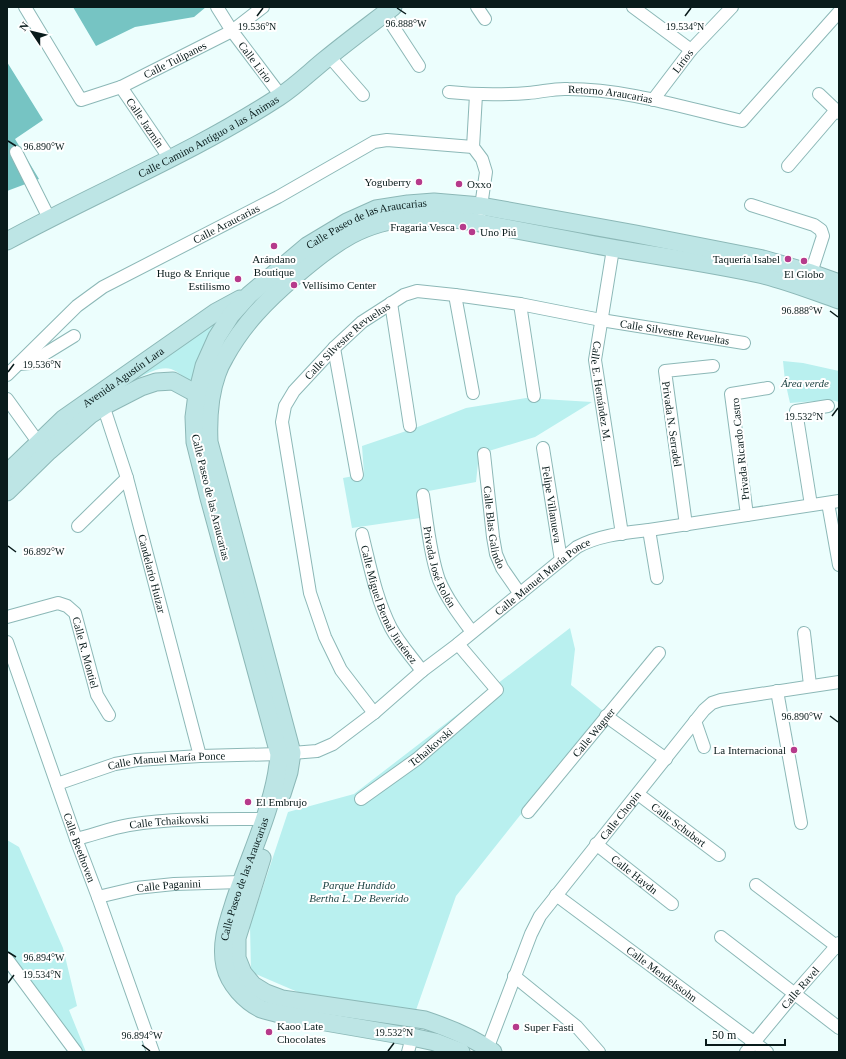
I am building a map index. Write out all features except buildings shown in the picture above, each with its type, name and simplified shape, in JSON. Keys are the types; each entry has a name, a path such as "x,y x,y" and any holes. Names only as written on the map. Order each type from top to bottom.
{"main road":[{"name":"Calle Camino Antiguo a las Ánimas","path":"7,241 49,218 170,159 281,96 389,9"},
{"name":"Calle Paseo de las Araucarias","path":"489,1051 465,1035 425,1020 282,999 266,993 253,985 243,973 237,958 237,938 289,772 216,496 195,442 194,417 197,394 204,366 217,337 231,315 249,295 307,246 347,222 376,209 408,204 434,202 613,249 710,257 763,259 839,283"},
{"name":"Calle Paseo de las Araucarias","path":"216,496 209,442 208,420 210,399 217,372 232,345 245,325 262,306 315,259 352,234 380,224 408,218 480,215 636,234 710,257 760,275 806,288 839,300"},
{"name":"Avenida Agustín Lara","path":"7,473 63,419 101,399 216,312 249,295"},
{"name":"Avenida Agustín Lara","path":"7,492 49,451 90,415 101,399 156,382 172,381 197,394"},
{"name":"Calle Paseo de las Araucarias","path":"285,754 278,768 264,819 225,932 223,950 225,967 232,984 245,998 260,1008 279,1014 410,1045 435,1042 462,1052"}],"street":[{"name":"Calle Tulipanes","path":"25,7 80,100 121,87 232,31 263,7"},
{"name":"Calle Lirio","path":"217,7 232,31 281,96"},
{"path":"476,7 485,19"},
{"path":"633,7 691,50"},
{"name":"Lirios","path":"653,100 691,50 732,7"},
{"path":"389,9 418,66"},
{"name":"Retorno Araucarias","path":"449,92 476,95 530,93 567,88 609,91 742,121 839,12"},
{"path":"329,56 362,96"},
{"name":"Calle Jazmín","path":"121,87 170,159"},
{"path":"788,166 837,112 818,94"},
{"path":"476,95 473,147 482,159 486,172 480,215"},
{"name":"Calle Araucarias","path":"7,375 77,306 103,287 278,197 374,142 387,140 473,147"},
{"path":"16,152 49,218"},
{"path":"752,205 814,225 821,230 823,236 811,273"},
{"name":"Calle E. Hernández M.","path":"613,249 595,360 622,534"},
{"name":"Calle Silvestre Revueltas","path":"374,713 341,670 325,638 310,593 282,422 285,406 294,391 334,348 362,322 404,295 416,291 520,304 602,320 744,343"},
{"path":"455,295 473,393"},
{"path":"391,303 410,426"},
{"path":"520,304 534,396"},
{"path":"17,365 30,362 74,336"},
{"path":"334,348 357,475"},
{"name":"Privada N. Serradel","path":"686,525 665,371 713,366"},
{"name":"Privada Ricardo Castro","path":"747,515 731,394 768,388"},
{"path":"7,399 38,442"},
{"name":"Candelario Huizar","path":"101,399 126,478 200,756"},
{"path":"811,505 796,411 828,406"},
{"name":"Felipe Villanueva","path":"543,448 561,560"},
{"name":"Calle Blas Galindo","path":"484,454 496,554 502,568 520,594"},
{"path":"78,526 126,478"},
{"name":"Privada José Rolón","path":"423,495 434,562 439,580 448,598 472,632"},
{"path":"834,502 839,565"},
{"name":"Calle Manuel María Ponce","path":"57,784 122,763 137,760 200,756 285,754 317,751 333,744 374,713 422,671 458,644 577,547 586,542 622,534 834,502"},
{"path":"649,530 657,578"},
{"name":"Calle Miguel Bernal Jiménez","path":"362,534 377,594 384,613 392,630 422,671"},
{"name":"Calle R. Montiel","path":"7,617 58,603 67,606 75,613 97,695 109,715"},
{"path":"804,633 810,685"},
{"name":"Calle Beethoven","path":"7,642 76,840 153,1052"},
{"name":"Tchaikovski","path":"360,800 417,759 497,690 458,644"},
{"name":"Calle Wagner","path":"528,812 659,653"},
{"name":"Calle Chopin","path":"489,1051 514,976 540,916 704,710 712,703 721,700 810,685 838,686"},
{"path":"777,691 801,823"},
{"path":"606,716 666,759"},
{"path":"695,721 704,747"},
{"name":"Calle Schubert","path":"638,794 720,855"},
{"name":"Calle Tchaikovski","path":"76,840 128,825 164,821 208,819 264,819"},
{"name":"Calle Haydn","path":"596,844 672,904"},
{"name":"Calle Paganini","path":"98,898 136,888 166,885 241,882"},
{"path":"756,885 838,946"},
{"name":"Calle Mendelssohn","path":"556,895 767,1052"},
{"path":"720,937 839,1028"},
{"name":"Calle Ravel","path":"746,1052 795,993 838,946"},
{"path":"7,959 76,1052"},
{"path":"514,976 577,1026 599,1052"}],"green space":[{"path":"228,310 191,384 177,372 164,368 140,377 112,395"},
{"name":"Área verde","path":"783,361 803,363 839,371 839,402 831,400 790,403 785,381"},
{"path":"526,398 592,402 535,437 479,454 476,482 418,493 420,518 352,528 343,478 364,474 362,446 415,428 466,408"},
{"name":"Parque Hundido Bertha L. De Beverido","path":"570,628 575,649 571,685 603,711 456,896 415,1013 321,1002 251,972 250,926 288,812 354,794"},
{"path":"7,840 19,847 63,948 77,1006 69,1010 86,1052 77,1052 7,959"}],"shaded area":[{"path":"73,7 206,7 194,17 135,27 96,46"},
{"path":"7,62 43,120 15,139 39,179 7,191"}],"place":[{"name":"Yoguberry","path":"419,182"},
{"name":"Oxxo","path":"459,184"},
{"name":"Fragaria Vesca","path":"463,227"},
{"name":"Uno Piú","path":"472,232"},
{"name":"Arándano Boutique","path":"274,246"},
{"name":"Taquería Isabel","path":"788,259"},
{"name":"El Globo","path":"804,261"},
{"name":"Hugo & Enrique Estilismo","path":"238,279"},
{"name":"Vellísimo Center","path":"294,285"},
{"name":"La Internacional","path":"794,750"},
{"name":"El Embrujo","path":"248,802"},
{"name":"Super Fasti","path":"516,1027"},
{"name":"Kaoo Late Chocolates","path":"269,1032"}]}
